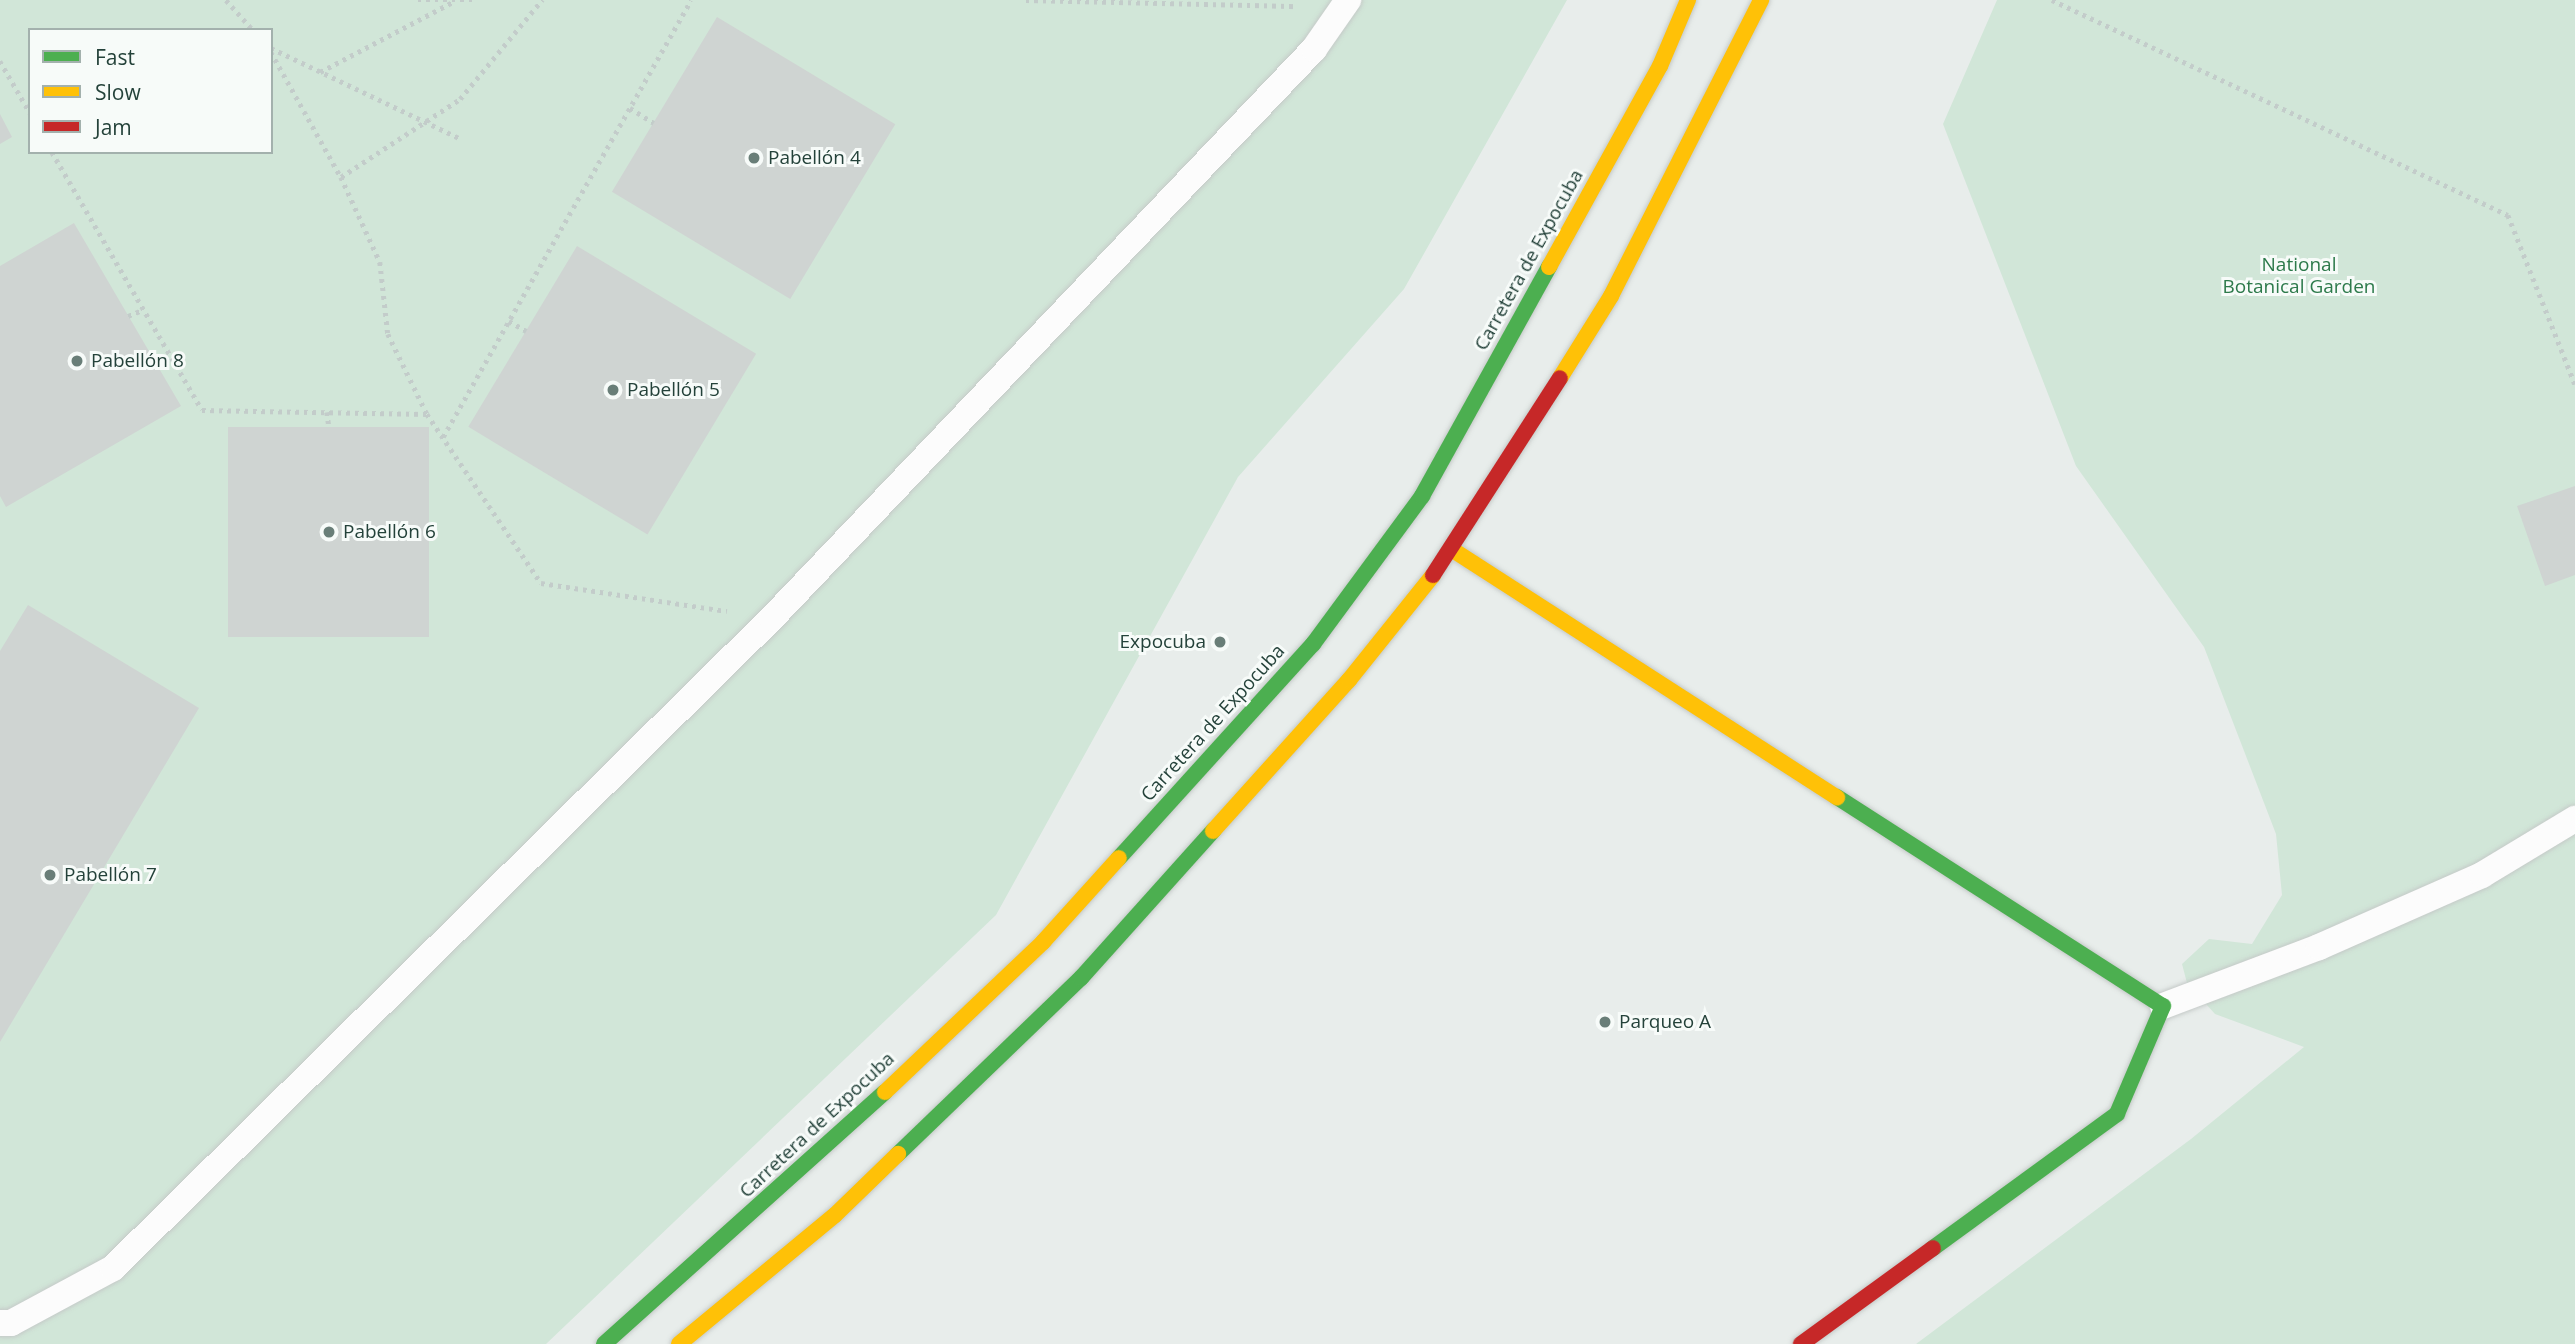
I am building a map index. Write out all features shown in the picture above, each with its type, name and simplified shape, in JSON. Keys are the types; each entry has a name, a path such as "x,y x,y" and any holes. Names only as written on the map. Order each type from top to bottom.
{"main road":[{"name":"Carretera de Expocuba","path":"604,1344 803,1170 1043,942 1313,644 1422,496 1660,66 1688,0"},
{"path":"679,1344 835,1215 1081,978 1349,680 1453,550 1611,296 1761,0"},
{"path":"1453,550 2163,1006 2117,1114 1801,1344"}],"lane":[{"path":"0,1323 10,1322 113,1268 772,618 1314,49 1346,4"},
{"path":"2163,1006 2319,947 2482,874 2575,819"}],"path":[{"path":"226,0 251,28"},
{"path":"418,0 476,0"},
{"path":"341,177 460,99 542,0"},
{"path":"443,437 691,0"},
{"path":"1026,0 1346,4"},
{"path":"2052,0 2508,215 2575,384"},
{"path":"319,72 453,2"},
{"path":"273,51 459,138"},
{"path":"273,54 341,177 380,262 388,334 427,414 541,583 772,618"},
{"path":"0,61 28,110"},
{"path":"630,108 654,123"},
{"path":"53,154 202,410 427,414"},
{"path":"128,316 142,310"},
{"path":"509,320 526,331"},
{"path":"327,412 329,427"}],"green space":[{"path":"0,0 1567,0 1404,289 1238,477 996,915 546,1344 0,1344"},
{"name":"National Botanical Garden","path":"1997,0 2575,0 2575,1344 1916,1344 2191,1139 2304,1047 2215,1014 2187,983 2182,964 2209,939 2252,944 2282,895 2276,834 2204,647 2076,466 1943,124"}],"building":[{"name":"Pabellón 4","path":"717,17 895,124 790,299 612,192"},
{"path":"0,114 12,137 0,144"},
{"name":"Pabellón 8","path":"74,223 181,406 6,507 0,496 0,266"},
{"name":"Pabellón 5","path":"577,246 756,354 647,535 468,427"},
{"name":"Pabellón 6","path":"228,427 429,427 429,637 228,637"},
{"path":"2575,486 2575,575 2545,586 2517,506"},
{"name":"Pabellón 7","path":"28,605 199,708 0,1042 0,651"}],"traffic: fast":[{"path":"1119,858 1313,644 1422,496 1549,267"},
{"path":"1837,797 2163,1006 2117,1114 1933,1248"},
{"path":"898,1154 1081,978 1213,831"},
{"path":"604,1344 885,1092"}],"traffic: slow":[{"path":"1549,267 1660,66 1688,0"},
{"path":"1560,378 1611,296 1761,0"},
{"path":"1453,550 1837,797"},
{"path":"1213,831 1349,680 1433,575"},
{"path":"885,1092 1043,942 1119,858"},
{"path":"679,1344 835,1215 898,1154"}],"traffic: jam":[{"path":"1433,575 1560,378"},
{"path":"1801,1344 1933,1248"}],"place":[{"name":"Pabellón 4","path":"754,158"},
{"name":"Pabellón 8","path":"77,361"},
{"name":"Pabellón 5","path":"613,390"},
{"name":"Pabellón 6","path":"329,532"},
{"name":"Expocuba","path":"1220,642"},
{"name":"Pabellón 7","path":"50,875"},
{"name":"Parqueo A","path":"1605,1022"}]}
